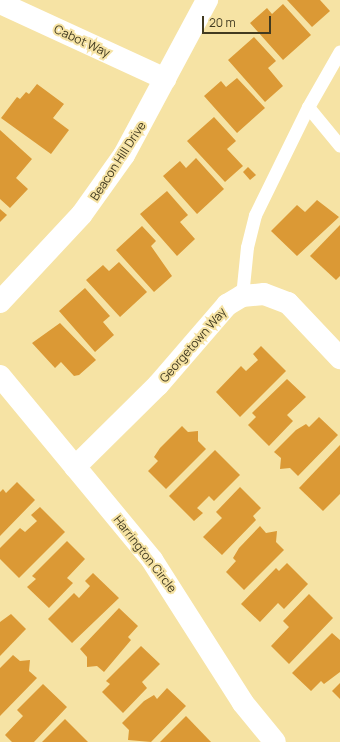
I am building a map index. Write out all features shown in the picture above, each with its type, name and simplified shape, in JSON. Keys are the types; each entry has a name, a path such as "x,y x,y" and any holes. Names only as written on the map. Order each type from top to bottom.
{"street":[{"name":"Beacon Hill Drive","path":"0,302 82,214 105,182 144,121 207,0"},
{"name":"Cabot Way","path":"0,3 165,79"},
{"name":"Georgetown Way","path":"75,468 158,385 227,305 242,296 264,294 288,303 340,358"},
{"name":"Harrington Circle","path":"0,376 152,560 243,703 275,742"}],"lane":[{"path":"242,296 247,247 255,215 308,107 340,51"},
{"path":"308,107 340,146"}],"building":[{"path":"287,0 320,0 330,11 312,27"},
{"path":"283,4 311,35 283,60 250,23 267,8 272,14"},
{"path":"254,37 276,61 268,68 283,86 265,102 228,60"},
{"path":"237,78 265,108 237,133 204,96 221,81 226,87"},
{"path":"37,84 64,104 53,118 69,130 51,154 1,118 17,97 20,99 26,92 29,94"},
{"path":"214,117 236,141 227,149 243,166 225,182 187,141"},
{"path":"0,130 32,159 16,178 28,189 10,208 0,199"},
{"path":"196,158 224,189 197,214 163,176 180,161 186,168"},
{"path":"248,167 256,175 250,180 243,172"},
{"path":"167,191 188,215 180,222 195,239 177,256 140,214"},
{"path":"317,200 339,217 297,256 271,231 297,205 305,212"},
{"path":"0,209 7,215 0,222"},
{"path":"340,225 340,276 336,280 310,256"},
{"path":"142,226 156,241 151,246 172,276 154,292 116,250"},
{"path":"119,262 147,292 120,317 86,280 103,265 109,271"},
{"path":"85,288 110,316 103,322 114,335 95,352 59,311"},
{"path":"60,323 96,360 79,375 74,376 61,362 55,368 32,343"},
{"path":"261,346 286,371 240,417 216,392 241,366 246,371 258,360 253,354"},
{"path":"287,379 306,397 287,415 293,421 269,446 248,425 256,417 252,413"},
{"path":"319,417 338,435 298,476 290,468 280,469 281,458 274,452 296,430 306,424 309,427"},
{"path":"182,426 188,432 198,431 198,441 206,449 166,489 148,471 158,461 154,457 160,448"},
{"path":"340,445 340,494 323,511 299,488"},
{"path":"215,450 240,475 214,501 209,496 197,508 203,513 194,521 169,496"},
{"path":"17,482 35,500 0,536 0,492 3,489 6,493"},
{"path":"240,487 261,508 253,516 256,520 222,555 203,537 222,518 216,512"},
{"path":"40,507 65,532 19,578 0,559 0,548 20,528 25,532 37,521 31,515"},
{"path":"260,526 266,533 277,531 276,542 284,550 244,590 226,572 236,561 233,558 239,548"},
{"path":"67,541 85,559 67,578 73,583 49,608 27,587 36,579 32,576"},
{"path":"287,563 308,584 284,609 278,603 260,622 241,604 276,568 279,571"},
{"path":"93,573 119,598 72,643 48,619 74,593 79,598 90,586 85,581"},
{"path":"309,594 333,618 289,664 271,646 289,627 283,621"},
{"path":"119,608 138,626 128,637 131,640 104,672 97,666 87,667 87,657 80,649"},
{"path":"11,614 26,629 0,656 0,622"},
{"path":"332,633 340,640 340,672 324,684 321,681 311,691 292,673"},
{"path":"141,646 160,664 142,682 147,688 123,713 102,692 110,684 106,681"},
{"path":"13,655 20,661 30,660 29,671 37,678 0,716 0,668"},
{"path":"340,683 340,699 332,691"},
{"path":"43,684 67,707 34,742 12,742 5,735 23,716 17,710"},
{"path":"167,688 186,706 151,742 128,740 129,730 122,723 144,701 154,695 157,699"},
{"path":"186,716 211,742 160,742"},
{"path":"65,719 88,742 42,742"}]}
